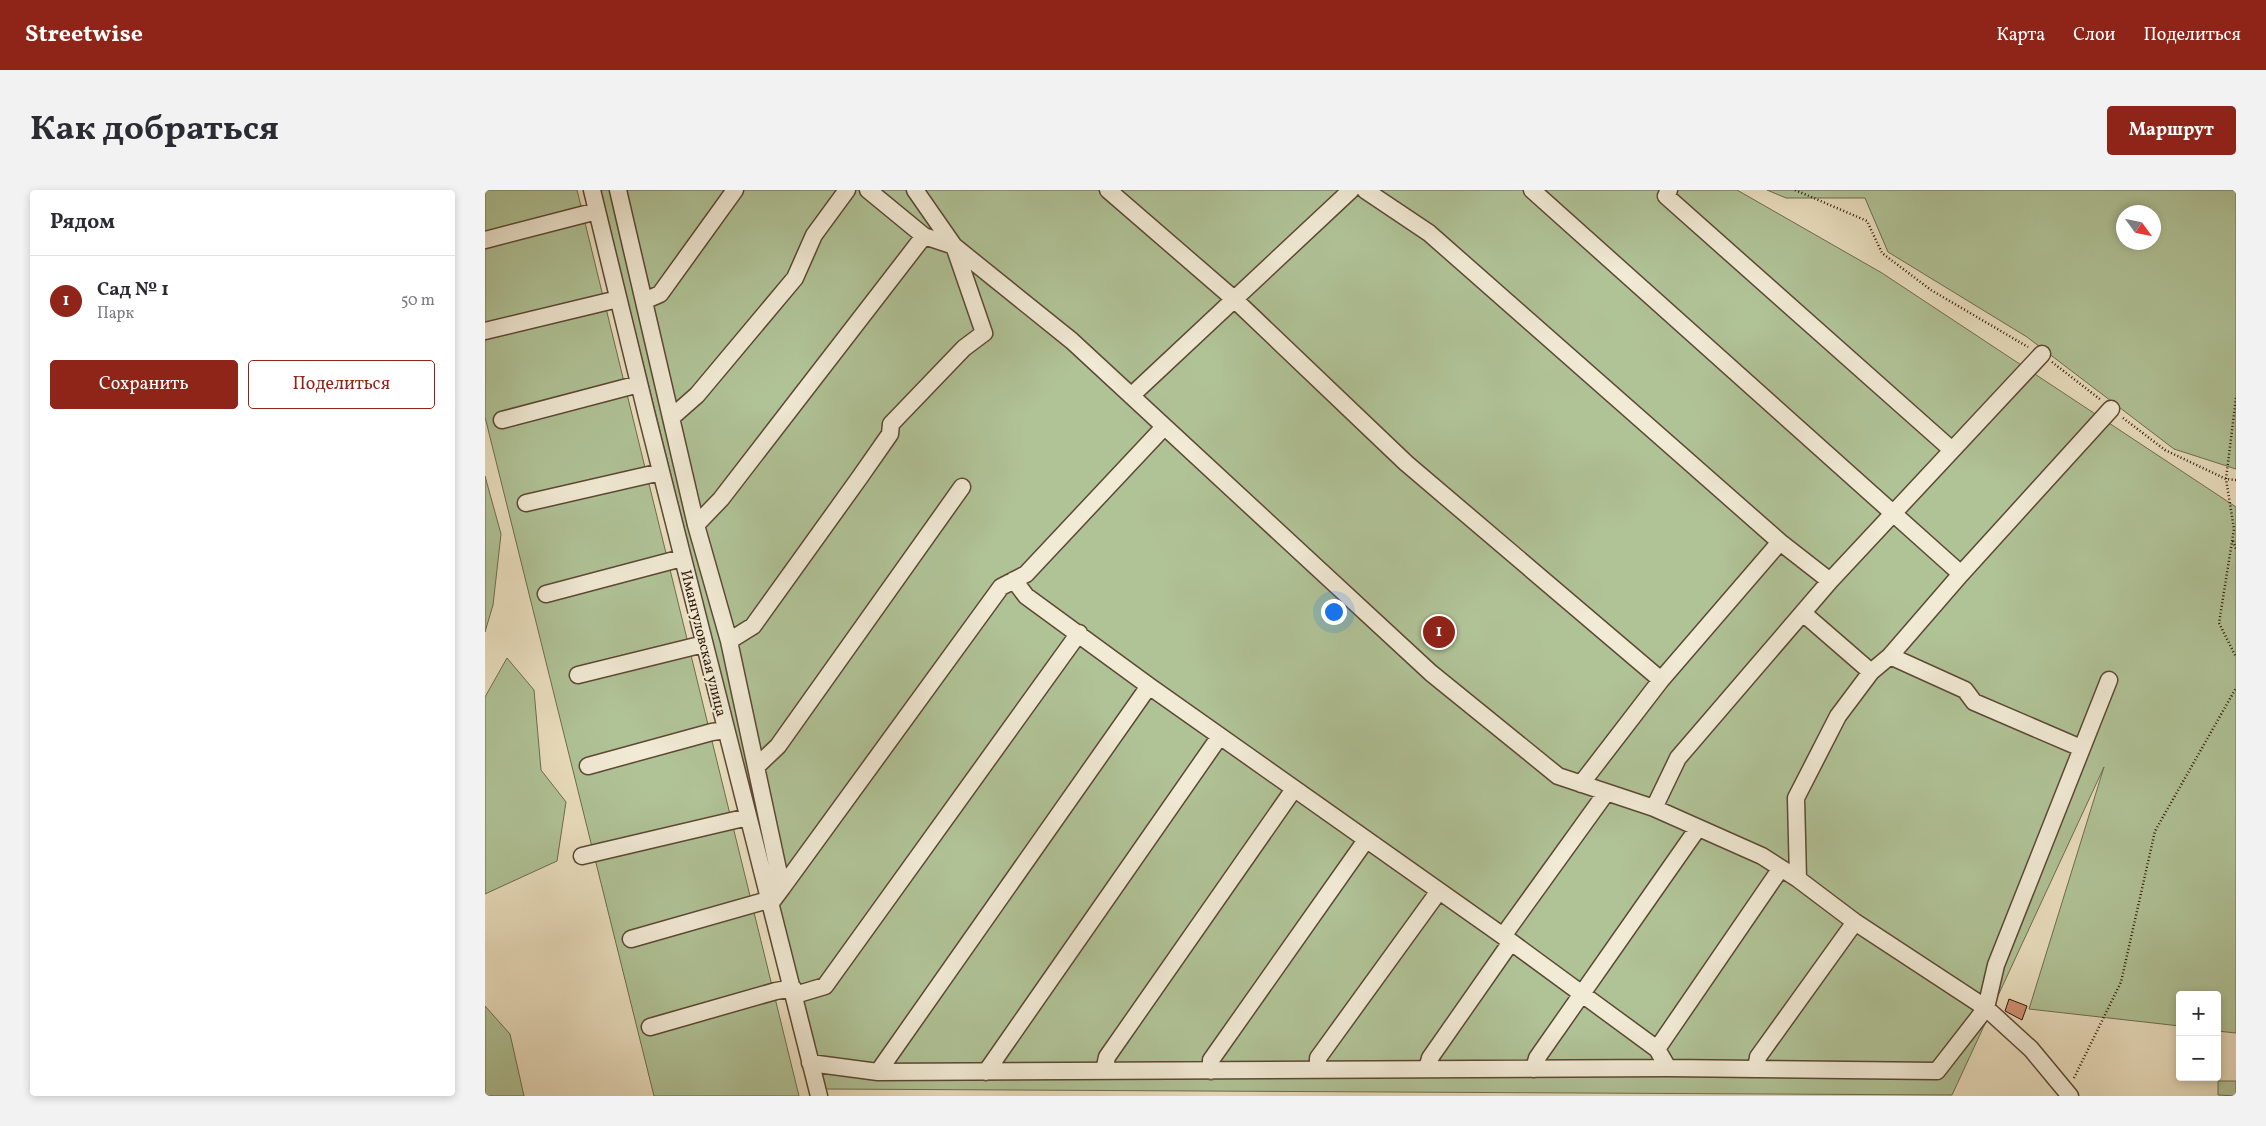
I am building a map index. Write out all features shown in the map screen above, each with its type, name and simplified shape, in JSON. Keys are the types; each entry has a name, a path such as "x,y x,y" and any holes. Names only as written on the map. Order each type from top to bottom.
{"street":[{"name":"Имангуловская улица","path":"592,190 682,558 819,1096"},
{"path":"618,190 696,525 729,641 782,888"},
{"path":"643,301 660,294 735,190"},
{"path":"672,417 697,395 795,278 814,235 847,190"},
{"path":"868,190 924,236 953,246 1072,341 1431,673 1558,776 1654,808 1762,856 1798,879 1855,922 1986,1008 2031,1049 2069,1094"},
{"path":"729,641 753,626 875,456 890,434 891,424 964,348 984,333 953,246 915,190"},
{"path":"1108,190 1234,299 1406,463 1661,680"},
{"path":"1132,395 1351,190"},
{"path":"1365,190 1429,233 1780,542 1830,581"},
{"path":"1532,190 1961,574"},
{"path":"1669,190 1666,196 1952,450"},
{"path":"485,240 597,210"},
{"path":"696,525 721,499 924,236"},
{"path":"485,331 618,299"},
{"path":"1654,808 1678,758 1830,581 2042,354"},
{"path":"502,420 639,384"},
{"path":"1798,879 1796,798 1838,716 1871,672 1890,656 1961,574 2111,409"},
{"path":"631,939 769,902 782,888 1001,587 1026,574 1164,427"},
{"path":"526,503 661,472"},
{"path":"757,766 778,746 962,487"},
{"path":"1581,784 1661,680 1780,542"},
{"path":"546,594 682,558"},
{"path":"1014,580 1026,596 1149,686 1507,939 1657,1049 1667,1068"},
{"path":"1803,613 1871,672"},
{"path":"650,1027 776,991 794,992 825,986 1079,633"},
{"path":"578,676 704,644"},
{"path":"1890,656 1965,690 1974,702 2081,748"},
{"path":"810,1063 878,1072 1667,1068 1937,1071 1986,1008 1996,965 2109,680"},
{"path":"878,1072 1149,686"},
{"path":"588,766 711,732 726,730"},
{"path":"985,1072 1220,736"},
{"path":"1104,1071 1107,1057 1293,789"},
{"path":"1427,1069 1430,1058 1606,792"},
{"path":"582,856 748,817"},
{"path":"1534,1069 1537,1058 1699,828"},
{"path":"1211,1070 1211,1060 1366,840"},
{"path":"1657,1049 1781,868"},
{"path":"1318,1070 1318,1058 1439,891"},
{"path":"1756,1069 1758,1057 1855,922"}],"path":[{"path":"1795,190 1867,221 1882,253 1931,290 2042,354 2165,450 2226,479 2236,480"},
{"path":"2236,398 2226,479 2234,529 2219,623 2236,657"},
{"path":"2232,540 2236,549"},
{"path":"2069,1094 2121,982 2155,831 2236,688"}],"green space":[{"path":"485,190 577,190 799,1096 654,1096 485,417"},
{"path":"600,190 1737,190 1882,273 2236,507 2236,1033 2221,1031 2221,991 2176,991 2176,1026 2029,1009 2104,767 1952,1095 824,1089"},
{"path":"1767,190 2236,190 2236,469 2174,449 2027,337 1888,252 1865,198 1786,198"},
{"path":"485,476 501,534 493,605 485,632"},
{"path":"507,658 534,690 541,770 566,802 557,861 485,894 485,697"},
{"path":"485,1006 510,1034 524,1096 485,1096"},
{"path":"2218,1081 2236,1081 2236,1096 2218,1095"}],"building":[{"path":"2009,999 2027,1006 2022,1020 2005,1011"}],"place":[{"name":"Сад № 1","path":"1439,632"}]}
